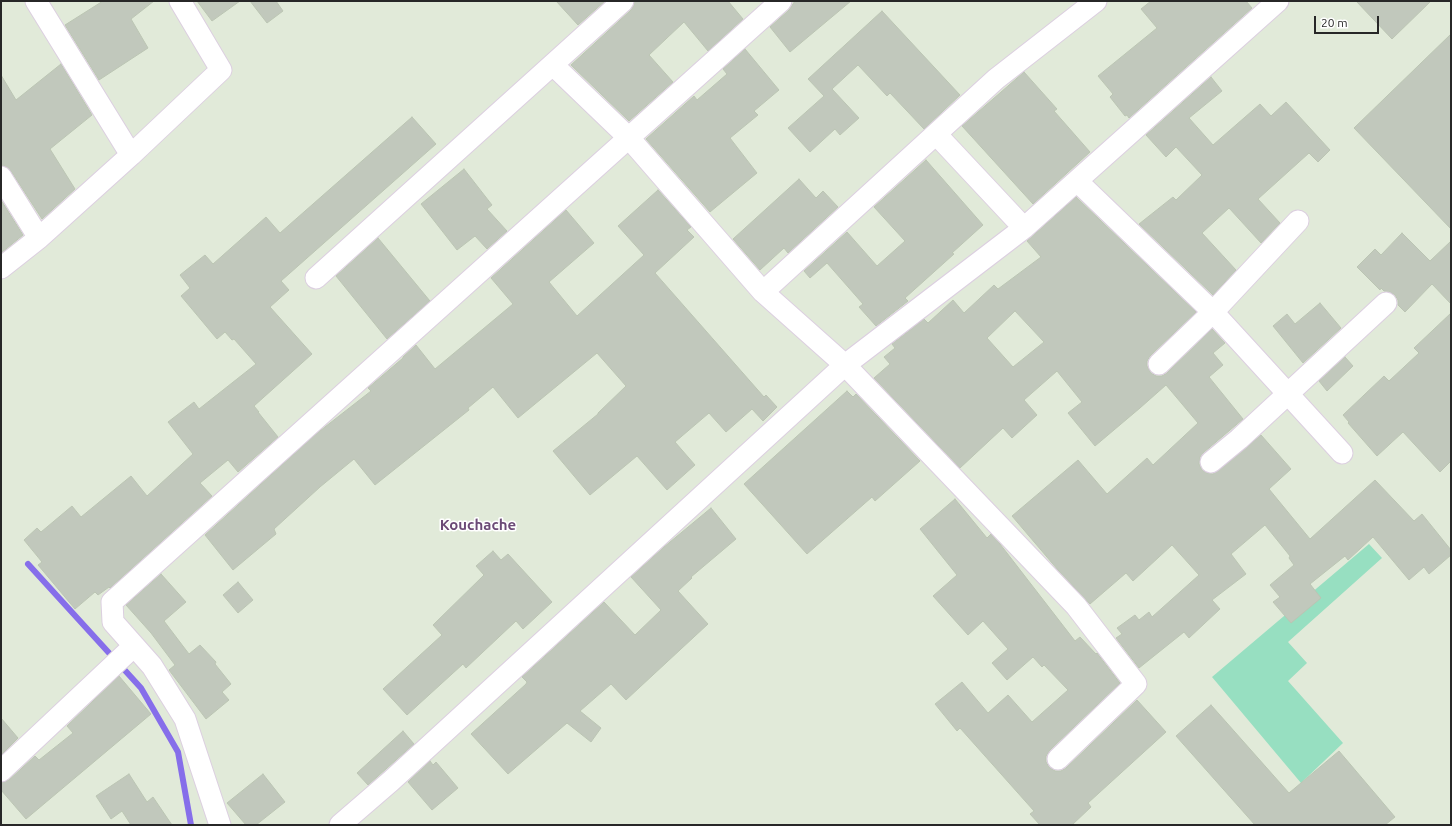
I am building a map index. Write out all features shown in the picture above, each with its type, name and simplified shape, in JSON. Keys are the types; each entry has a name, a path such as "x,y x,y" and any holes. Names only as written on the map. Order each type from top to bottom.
{"street":[{"path":"36,1 131,155"},
{"path":"1,268 39,238 131,155 221,70 180,1"},
{"path":"316,278 623,1"},
{"path":"220,825 185,719 152,666 113,622 112,602 782,1"},
{"path":"764,292 996,79 1096,1"},
{"path":"340,825 391,781 845,365 1024,228 1278,1"},
{"path":"553,65 629,138 764,292 845,365 1076,606 1136,684 1058,759"},
{"path":"936,134 1024,228"},
{"path":"1,177 39,238"},
{"path":"1077,181 1212,312 1342,453"},
{"path":"1159,364 1212,312 1298,221"},
{"path":"1210,462 1239,439 1386,303"},
{"path":"1,771 134,646"}],"green space":[{"path":"1369,544 1382,558 1288,642 1307,663 1288,681 1343,743 1301,783 1212,677"}],"building":[{"path":"103,1 154,1 131,19 148,48 99,80 65,25"},
{"path":"197,1 240,1 212,21"},
{"path":"250,1 276,1 283,11 267,23"},
{"path":"556,1 605,1 578,25"},
{"path":"635,1 728,1 743,19 708,51 684,22 649,55 673,82 629,121 571,65 631,10"},
{"path":"795,1 851,1 790,52 770,27 789,10"},
{"path":"1151,1 1246,1 1252,8 1129,118 1127,115 1125,116 1110,97 1113,94 1098,76 1157,28 1141,9"},
{"path":"1356,1 1431,1 1392,39"},
{"path":"882,11 960,95 924,129 890,93 887,96 858,65 832,89 859,118 840,135 835,129 810,152 788,128 824,96 808,79"},
{"path":"1451,34 1451,229 1354,128"},
{"path":"745,49 779,90 754,111 758,115 730,138 757,173 710,212 646,139 694,96 697,100 727,74 723,69"},
{"path":"61,64 92,115 50,149 75,189 42,219 11,171 7,167 1,165 1,75 16,100"},
{"path":"1024,72 1057,109 1054,111 1090,152 1033,204 962,126"},
{"path":"1211,77 1222,91 1189,118 1213,145 1260,104 1271,116 1286,102 1330,150 1318,162 1309,153 1258,199 1280,223 1261,243 1229,208 1202,233 1236,270 1213,295 1139,224 1173,197 1176,200 1202,175 1176,147 1166,157 1146,135"},
{"path":"412,117 436,144 281,281 289,290 270,307 312,354 254,406 278,437 238,472 228,460 200,483 212,496 110,588 109,587 98,595 95,592 75,609 38,565 42,562 24,540 37,528 41,532 72,506 81,517 131,476 147,496 193,454 168,422 194,402 199,409 256,364 234,339 232,340 225,332 217,339 181,296 190,288 180,275 205,255 213,264 266,217 280,233"},
{"path":"926,160 983,225 952,253 954,254 905,298 908,301 876,326 859,307 863,304 827,263 810,278 804,271 847,232 877,266 905,241 874,207"},
{"path":"464,169 492,205 487,209 507,231 487,249 475,236 457,250 421,204"},
{"path":"799,179 816,198 823,191 838,207 788,253 784,248 760,270 733,239"},
{"path":"658,190 691,227 687,230 694,237 655,273 764,397 766,395 777,407 763,421 752,409 726,432 709,413 675,442 695,465 667,490 637,456 590,495 553,451 598,414 626,386 597,353 518,418 493,387 468,408 469,410 375,485 354,459 320,487 274,529 276,534 233,570 205,535 316,434 371,391 368,388 416,345 435,369 513,304 491,278 566,210 594,243 549,282 577,316 644,255 618,226"},
{"path":"1076,197 1196,312 1150,356 1147,361 1147,366 1151,373 1156,376 1162,376 1167,373 1212,329 1225,343 1213,353 1223,365 1209,377 1243,419 1203,453 1200,457 1199,464 1202,470 1213,474 1261,435 1291,469 1269,489 1310,539 1375,480 1414,521 1422,514 1451,550 1451,555 1429,574 1424,567 1409,580 1373,537 1348,560 1345,556 1310,584 1321,598 1291,623 1273,602 1280,597 1270,585 1294,565 1289,558 1290,556 1265,525 1231,554 1246,574 1212,600 1220,609 1189,638 1184,632 1139,668 1116,638 1122,634 1117,628 1135,615 1139,620 1149,612 1152,617 1199,575 1172,545 1133,581 1126,573 1090,604 1058,570 1012,516 1078,460 1107,494 1147,458 1153,465 1198,423 1166,385 1095,446 1068,413 1082,402 1057,371 1024,400 1037,415 1012,438 1003,428 960,468 874,378 890,364 884,357 895,348 892,344 924,319 928,323 953,300 964,313 994,285 998,289 1041,257 1027,241","holes":["1015,311 1044,342 1013,367 987,338"]},
{"path":"1,200 23,235 1,253"},
{"path":"1402,233 1430,261 1451,241 1451,304 1432,284 1405,312 1398,305 1398,300 1395,295 1384,291 1381,288 1380,290 1357,267 1375,249 1381,255"},
{"path":"378,238 430,301 387,339 336,276"},
{"path":"1320,303 1341,328 1303,363 1273,326 1287,314 1295,324"},
{"path":"1451,313 1451,461 1440,472 1403,432 1377,456 1348,423 1349,422 1343,415 1384,376 1389,381 1419,353 1414,348"},
{"path":"1345,357 1353,366 1327,391 1319,381"},
{"path":"847,391 853,397 856,394 920,461 875,501 872,497 807,554 744,484"},
{"path":"955,499 987,538 991,534 1000,544 1075,641 1080,637 1096,654 1097,653 1120,683 1050,750 1046,756 1046,762 1049,767 1055,771 1061,771 1066,768 1137,700 1166,732 1088,803 1091,807 1072,825 1040,825 1030,814 1034,811 960,728 957,731 935,704 962,682 988,713 1008,695 1032,722 1068,690 1044,665 1042,667 1033,657 1007,680 992,663 1008,649 983,621 968,635 933,596 957,575 920,529"},
{"path":"711,508 736,539 691,577 692,578 678,591 708,624 626,700 611,684 580,711 601,728 591,742 567,723 508,774 471,734 526,684 527,682 522,677 604,602 635,635 661,610 631,577"},
{"path":"493,551 501,560 508,554 552,602 523,629 516,621 466,668 463,664 407,715 383,689 442,635 433,625 484,575 476,566"},
{"path":"161,574 186,602 164,621 189,654 200,645 216,662 215,664 231,684 222,692 229,700 206,719 169,670 175,665 151,633 126,605"},
{"path":"238,582 253,600 238,613 223,595"},
{"path":"119,676 151,714 26,819 1,790 1,783 9,780 35,756 39,760 73,733 67,726"},
{"path":"1211,705 1289,793 1339,751 1395,817 1385,825 1255,825 1176,736"},
{"path":"1,718 18,738 1,755"},
{"path":"403,731 414,744 368,785 357,773"},
{"path":"430,761 433,765 436,762 458,788 432,810 408,782"},
{"path":"129,774 147,802 153,797 172,825 131,825 122,811 111,819 96,796"},
{"path":"263,774 285,802 256,825 246,825 227,803"}],"waterway":[{"path":"28,564 141,688 178,752 191,825"}],"district":[{"name":"Kouchache","path":"478,525"}]}
